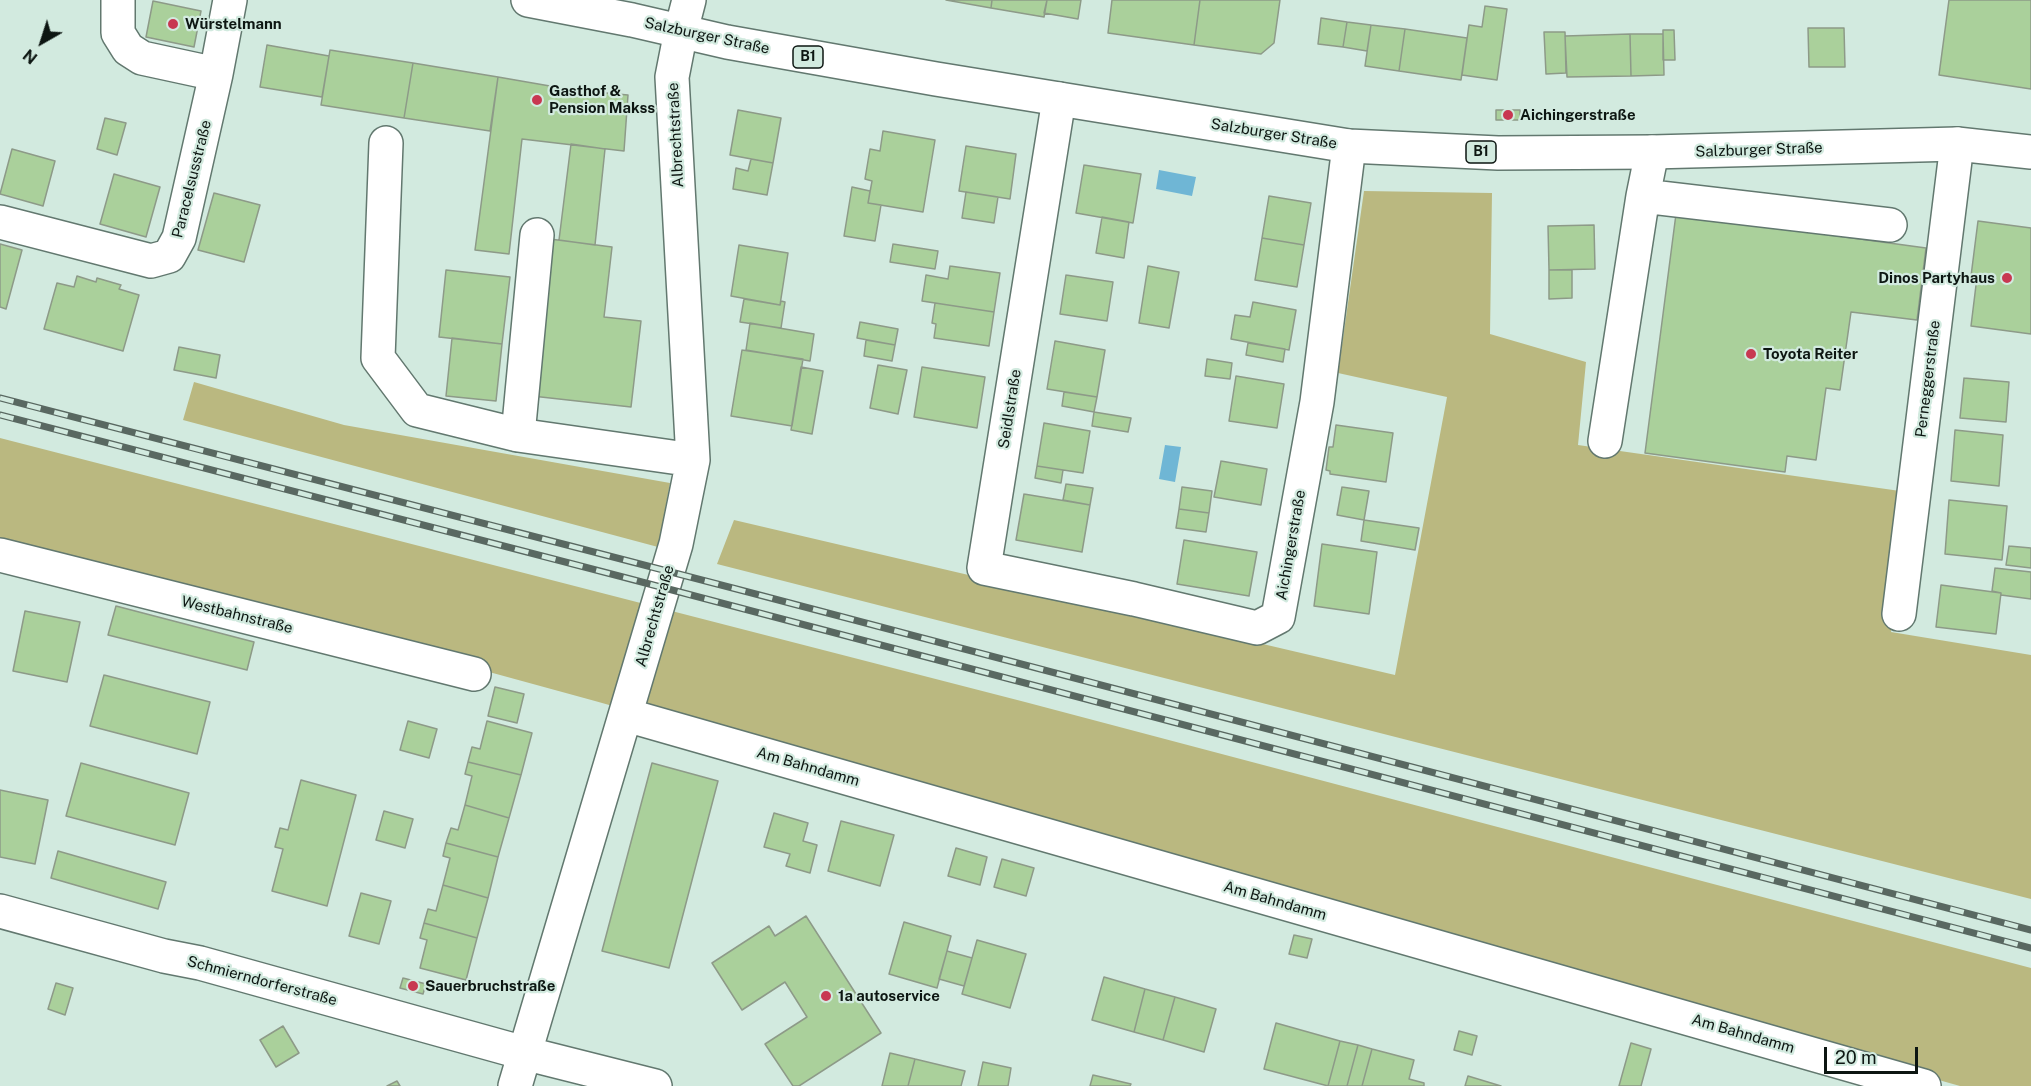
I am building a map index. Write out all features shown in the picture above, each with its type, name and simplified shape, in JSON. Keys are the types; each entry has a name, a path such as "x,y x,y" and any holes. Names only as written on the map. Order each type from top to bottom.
{"street":[{"path":"118,0 118,33 128,48 142,58 216,74"},
{"name":"Paracelsusstraße","path":"0,222 151,261 169,255 179,238 216,74 230,0"},
{"name":"Salzburger Straße","path":"528,0 727,42 1349,146 1498,153 1652,152 1957,144 2031,152"},
{"name":"Albrechtstraße","path":"524,1053 626,716 675,544 693,460 672,77 689,0"},
{"name":"Seidlstraße","path":"1059,99 984,568 1134,599"},
{"path":"386,143 378,358 417,410 518,435 693,460"},
{"name":"Perneggerstraße","path":"1899,614 1957,144"},
{"name":"Aichingerstraße","path":"1134,599 1257,628 1278,617 1317,402 1349,146"},
{"path":"1605,441 1643,196 1652,152"},
{"path":"1643,196 1890,225"},
{"path":"518,435 537,235"},
{"name":"Westbahnstraße","path":"0,555 474,674"},
{"name":"Am Bahndamm","path":"626,716 1924,1086"},
{"name":"Schmierndorferstraße","path":"0,911 164,956 200,963 524,1053"},
{"path":"515,1086 524,1053 655,1086"}],"shaded area":[{"path":"1364,191 1492,193 1490,334 1586,362 1578,445 1914,493 1891,632 2031,655 2031,899 717,564 734,520 1395,675 1447,397 1338,373"},
{"path":"194,382 344,425 670,483 658,547 183,420"},
{"path":"0,438 1025,702 2031,968 2031,1086 1960,1086 595,701 0,538"}],"water":[{"path":"1159,170 1196,177 1192,196 1156,189"},
{"path":"1165,445 1181,447 1175,482 1159,479"}],"building":[{"path":"946,0 992,0 991,8"},
{"path":"992,0 1047,0 1044,17 991,8"},
{"path":"1047,0 1081,0 1078,19 1044,13"},
{"path":"1112,0 1200,0 1194,45 1108,33"},
{"path":"1200,0 1280,0 1274,43 1261,54 1194,45"},
{"path":"1949,0 2031,0 2031,89 1939,75"},
{"name":"Würstelmann","path":"153,1 201,11 194,47 146,37"},
{"path":"1485,6 1507,9 1497,80 1462,75 1469,25 1482,27"},
{"path":"1321,18 1347,22 1343,47 1318,44"},
{"path":"1347,22 1371,25 1367,51 1343,47"},
{"path":"1371,25 1405,29 1399,71 1365,66"},
{"path":"1808,28 1844,28 1845,67 1809,67"},
{"path":"1405,29 1467,38 1461,80 1399,71"},
{"path":"1663,30 1674,30 1675,60 1663,60"},
{"path":"1544,32 1565,32 1566,73 1546,74"},
{"path":"1630,34 1663,34 1664,75 1631,76"},
{"path":"1630,34 1631,76 1567,77 1565,36"},
{"path":"267,45 329,56 322,97 260,87"},
{"path":"330,50 413,63 404,118 321,105"},
{"path":"413,63 498,77 490,131 404,118"},
{"path":"498,77 573,90 628,95 624,151 522,139 509,254 475,250"},
{"path":"738,110 781,118 773,163 730,155"},
{"name":"Aichingerstraße","path":"1496,110 1520,110 1520,120 1496,120"},
{"path":"105,118 126,123 117,155 97,149"},
{"path":"883,131 935,140 923,212 868,203 872,181 865,179 870,149 880,151"},
{"path":"571,144 605,149 595,245 559,240"},
{"path":"966,146 1016,154 1010,199 959,191"},
{"path":"12,149 55,161 43,206 0,194"},
{"path":"751,159 773,163 767,195 733,189 736,168 748,171"},
{"path":"1084,165 1141,174 1133,223 1076,213"},
{"path":"114,174 160,187 146,237 100,224"},
{"path":"852,187 870,191 868,203 881,205 875,241 844,236"},
{"path":"966,192 998,197 994,223 962,218"},
{"path":"214,193 260,205 244,262 198,250"},
{"path":"1269,196 1311,203 1304,245 1262,238"},
{"name":"Toyota Reiter","path":"1676,214 1926,248 1917,320 1851,312 1840,390 1826,388 1816,460 1787,456 1785,472 1645,453"},
{"path":"1102,217 1129,222 1124,258 1096,253"},
{"path":"1978,221 2031,228 2031,334 1971,326 1977,277 1971,276"},
{"path":"1594,225 1595,269 1549,270 1548,226"},
{"path":"1262,238 1304,245 1297,287 1255,280"},
{"path":"550,239 612,247 604,317 641,321 631,407 532,396"},
{"path":"0,244 22,250 6,309 0,307"},
{"path":"893,244 938,251 935,269 890,262"},
{"path":"739,245 788,253 780,305 731,296"},
{"path":"950,266 1000,273 994,312 922,301 926,275 948,279"},
{"path":"1148,266 1179,272 1169,328 1139,323"},
{"path":"446,270 510,277 502,344 439,337"},
{"path":"1549,270 1572,270 1572,298 1549,299"},
{"path":"1066,275 1113,282 1107,321 1060,314"},
{"path":"77,276 96,282 97,278 121,285 119,289 139,295 123,351 44,329 57,283 74,287"},
{"path":"744,299 780,305 781,301 785,302 781,328 740,322"},
{"path":"1253,302 1296,310 1289,350 1231,339 1235,315 1250,317"},
{"path":"935,303 994,312 989,346 934,338 936,324 932,323"},
{"path":"860,322 898,329 895,345 857,338"},
{"path":"750,323 814,334 810,361 746,350"},
{"path":"452,338 502,344 496,401 446,396"},
{"path":"866,340 895,345 892,361 864,356"},
{"path":"1055,341 1105,350 1097,397 1047,389"},
{"path":"1248,343 1285,349 1283,362 1246,355"},
{"path":"179,347 220,355 216,378 174,370"},
{"path":"742,350 803,359 792,426 731,416"},
{"path":"1207,359 1232,363 1230,379 1205,376"},
{"path":"878,365 907,370 898,414 870,408"},
{"path":"801,367 823,371 812,434 791,430"},
{"path":"922,367 985,377 977,428 914,417"},
{"path":"1236,376 1284,384 1277,428 1229,421"},
{"path":"1964,378 2009,382 2006,422 1960,418"},
{"path":"1064,392 1097,397 1094,412 1062,406"},
{"path":"1094,412 1131,418 1128,432 1092,426"},
{"path":"1044,423 1090,431 1083,473 1037,466"},
{"path":"1336,425 1393,433 1386,482 1330,474 1330,471 1326,470 1329,447 1333,447"},
{"path":"1955,430 2003,435 1999,486 1951,481"},
{"path":"1221,461 1267,469 1261,505 1214,497"},
{"path":"1037,466 1063,470 1061,483 1035,478"},
{"path":"1066,484 1093,488 1090,505 1063,500"},
{"path":"1182,487 1212,491 1209,513 1179,509"},
{"path":"1342,487 1369,491 1364,520 1337,515"},
{"path":"1024,494 1090,505 1082,552 1016,540"},
{"path":"1949,500 2007,506 2002,560 1945,554"},
{"path":"1179,509 1209,513 1206,532 1176,528"},
{"path":"1364,520 1419,528 1415,550 1361,541"},
{"path":"1184,540 1257,552 1249,596 1177,584"},
{"path":"1322,544 1377,552 1369,614 1314,606"},
{"path":"2009,546 2031,548 2031,568 2006,565"},
{"path":"1995,568 2031,572 2031,599 2001,595 2001,593 1992,591"},
{"path":"1941,585 2001,593 1996,634 1936,627"},
{"path":"116,606 254,642 247,670 108,635"},
{"path":"25,611 80,622 67,682 13,671"},
{"path":"104,675 210,702 197,754 90,726"},
{"path":"495,687 524,694 517,723 488,716"},
{"path":"408,721 437,729 429,758 400,750"},
{"path":"487,721 532,733 521,775 468,762 472,747 480,749"},
{"path":"468,762 521,775 509,818 465,805 472,776 465,774"},
{"path":"81,763 189,793 175,845 66,816"},
{"path":"652,763 718,781 669,968 602,951"},
{"path":"301,780 356,795 327,906 272,891 283,849 275,847 280,828 288,830"},
{"path":"0,790 48,800 35,864 0,857"},
{"path":"465,805 509,818 498,857 446,843 451,828 458,830"},
{"path":"384,811 413,819 405,848 376,840"},
{"path":"774,813 808,823 803,841 817,845 810,873 786,866 790,854 764,847"},
{"path":"841,821 894,835 880,886 828,871"},
{"path":"446,843 498,857 488,898 443,885 450,858 443,856"},
{"path":"956,848 987,857 980,885 948,876"},
{"path":"58,851 166,882 158,909 51,878"},
{"path":"1002,859 1034,868 1026,896 994,887"},
{"path":"443,885 488,898 477,938 424,923 428,909 436,911"},
{"path":"361,893 391,901 379,944 349,936"},
{"name":"1a autoservice","path":"806,916 881,1033 799,1086 793,1086 765,1044 807,1017 785,982 742,1010 712,963 769,926 775,936"},
{"path":"904,922 951,936 937,988 889,974"},
{"path":"424,923 477,938 466,980 420,968 427,940 420,938"},
{"path":"1294,935 1312,939 1307,958 1289,954"},
{"path":"977,940 1026,954 1010,1008 962,994"},
{"path":"947,951 972,958 964,986 939,979"},
{"path":"1104,977 1145,989 1134,1032 1092,1020"},
{"name":"Sauerbruchstraße","path":"403,978 426,984 423,994 400,988"},
{"path":"56,983 73,988 65,1015 48,1009"},
{"path":"1145,989 1175,997 1163,1040 1134,1032"},
{"path":"1175,997 1216,1009 1204,1052 1163,1040"},
{"path":"1276,1023 1340,1041 1328,1086 1264,1069"},
{"path":"283,1026 299,1053 276,1067 260,1040"},
{"path":"1459,1031 1477,1036 1472,1055 1454,1050"},
{"path":"1340,1041 1358,1045 1347,1086 1328,1086"},
{"path":"1631,1043 1651,1049 1641,1086 1619,1086"},
{"path":"1358,1045 1372,1049 1362,1086 1347,1086"},
{"path":"1372,1049 1414,1060 1409,1079 1424,1083 1424,1086 1362,1086"},
{"path":"890,1053 915,1059 908,1086 882,1086"},
{"path":"915,1059 965,1071 961,1086 908,1086"},
{"path":"983,1062 1011,1068 1008,1086 978,1086"},
{"path":"1093,1075 1131,1084 1130,1086 1090,1086"},
{"path":"1468,1076 1501,1086 1465,1086"},
{"path":"397,1081 400,1086 387,1086"}],"railway":[{"path":"0,398 748,592 2031,930"},
{"path":"0,415 2031,948"}],"place":[{"name":"Würstelmann","path":"173,24"},
{"name":"Gasthof & Pension Makss","path":"537,100"},
{"name":"Aichingerstraße","path":"1508,115"},
{"name":"Dinos Partyhaus","path":"2007,278"},
{"name":"Toyota Reiter","path":"1751,354"},
{"name":"Sauerbruchstraße","path":"413,986"},
{"name":"1a autoservice","path":"826,996"}]}
